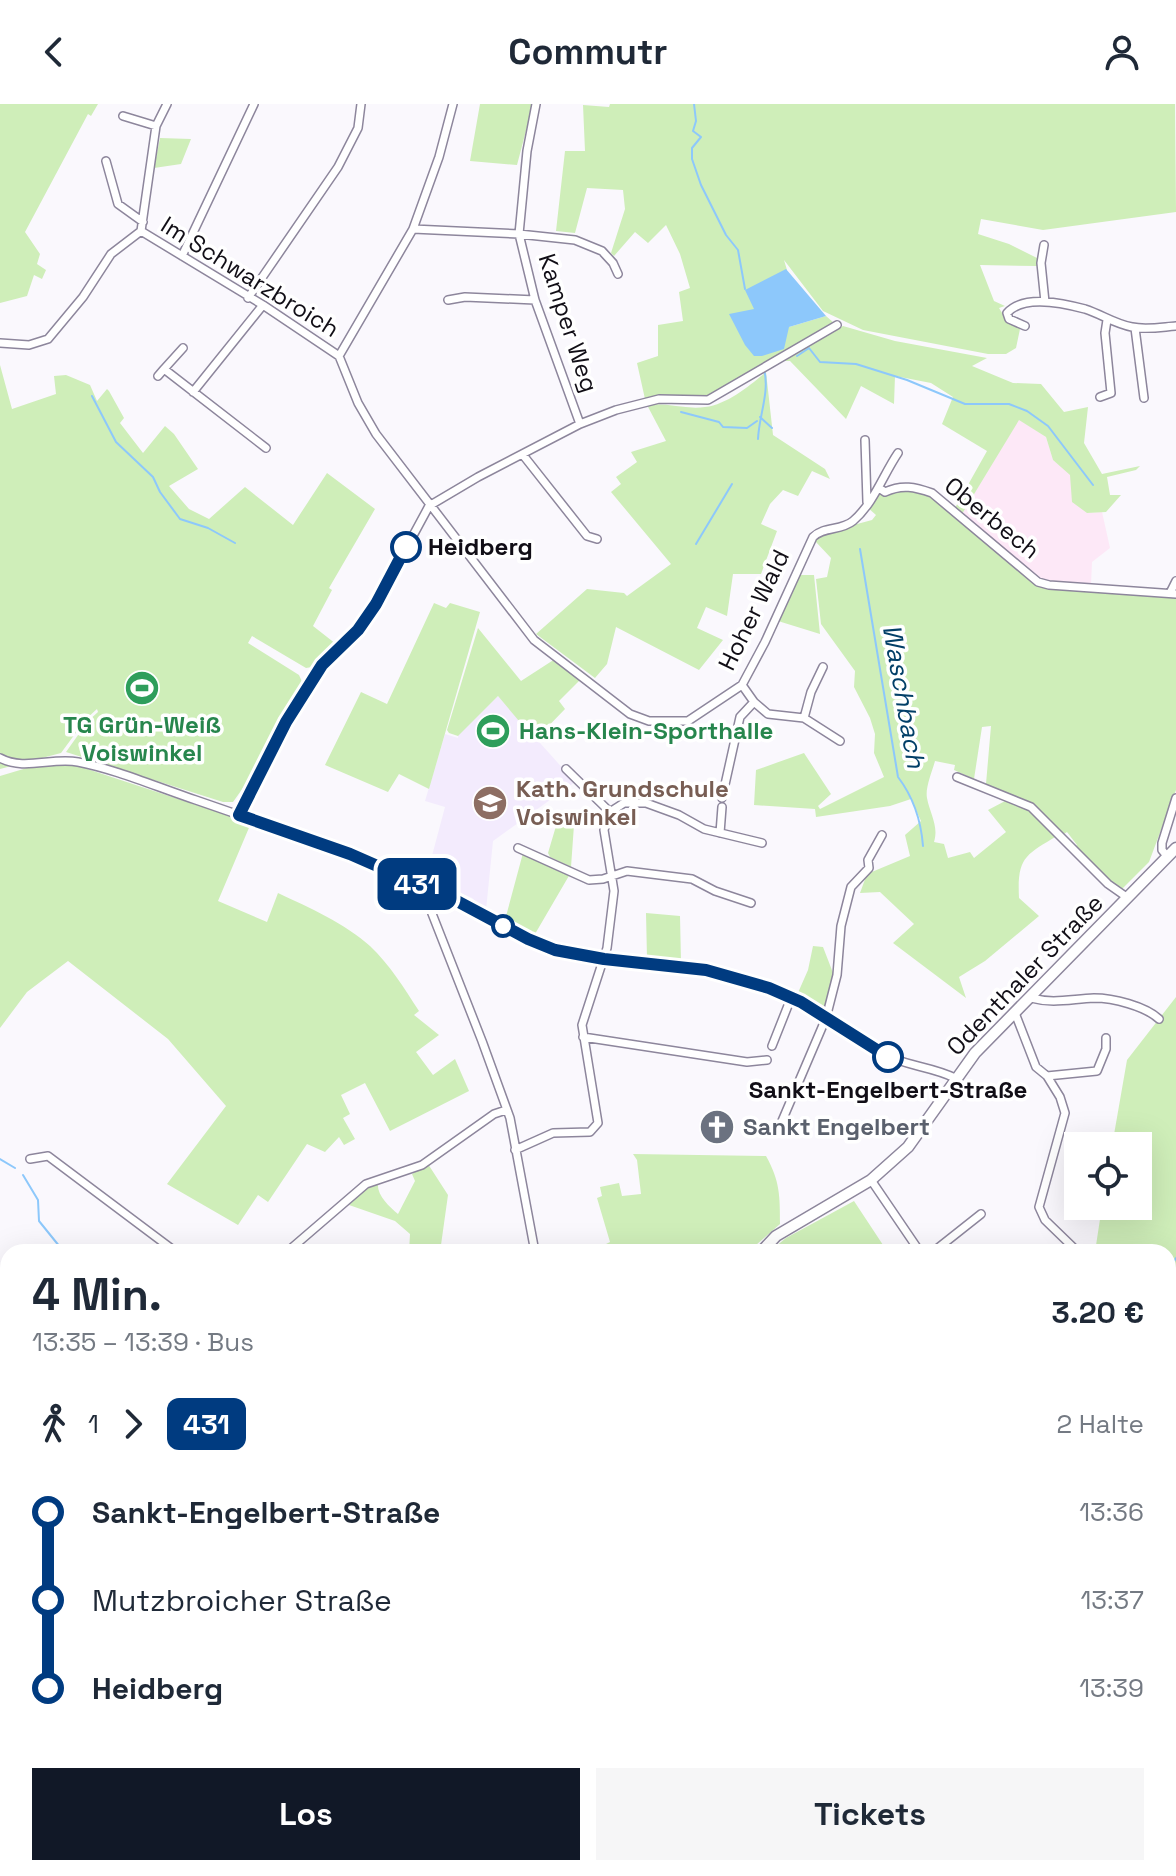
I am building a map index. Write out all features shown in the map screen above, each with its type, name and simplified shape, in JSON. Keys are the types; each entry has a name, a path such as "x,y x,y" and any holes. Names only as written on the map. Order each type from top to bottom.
{"main road":[{"name":"Odenthaler Straße","path":"768,1244 776,1236 871,1180 908,1147 975,1053 1176,848"}],"street":[{"path":"141,231 156,126 167,104"},
{"path":"182,256 254,104"},
{"path":"248,298 338,167 358,128 361,104"},
{"path":"339,356 413,229 439,157 453,104"},
{"name":"Kamper Weg","path":"536,104 527,151 519,234 535,300 580,424"},
{"path":"123,116 156,126"},
{"name":"Im Schwarzbroich","path":"106,161 118,204 143,222"},
{"path":"413,229 567,239 589,244 602,251 618,274"},
{"name":"Im Schwarzbroich","path":"0,343 29,345 48,339 83,297 111,254 141,231 263,305 339,356"},
{"path":"1044,245 1041,263 1045,302"},
{"path":"448,300 465,297 535,300"},
{"path":"1025,326 1009,319 1007,313 1010,309 1017,304 1045,302 1088,310 1107,320 1135,328 1176,326"},
{"path":"193,392 263,305"},
{"path":"1100,397 1111,393 1105,333 1107,320"},
{"name":"Kamper Weg","path":"429,506 580,424 616,410 659,399 708,400 837,325"},
{"path":"1135,328 1144,398"},
{"path":"183,348 161,372 193,392 266,448"},
{"name":"Hoher Wald","path":"339,356 359,404 376,434 534,640 630,714 649,721 688,721 742,685 813,537 823,530 852,521 867,502"},
{"path":"865,440 867,502"},
{"path":"867,502 879,488 898,453"},
{"path":"523,455 587,536 597,539"},
{"name":"Oberbech","path":"879,488 886,492 897,487 915,487 932,493 1038,582 1173,594"},
{"path":"239,815 286,722 322,665 358,630 376,604 429,506"},
{"path":"1173,594 1176,581"},
{"path":"804,718 811,692 823,667"},
{"path":"742,685 762,710 776,717 804,718 840,741"},
{"path":"722,798 740,717 754,702"},
{"path":"4,760 26,764 76,761 239,815 350,854 455,900 555,950 604,959 706,970 751,982 791,998 888,1057 942,1071 955,1078"},
{"path":"566,769 610,812"},
{"path":"957,777 1031,807 1108,884 1128,898"},
{"path":"1167,856 1161,845 1176,798"},
{"path":"515,1150 553,1133 588,1133 597,1127 598,1115 583,1037 583,1018 604,959 614,891 604,830 610,812 624,803 646,803 679,815 704,829 762,843"},
{"path":"720,833 722,807"},
{"path":"782,1121 826,1018 837,975 841,926 848,895 851,887 869,868 868,860 882,835"},
{"path":"518,848 589,880 627,871 692,879 715,891 751,903"},
{"path":"437,893 430,906 431,911 506,1110 533,1244"},
{"path":"772,1046 791,998"},
{"path":"1031,998 1047,1002 1109,999 1146,1011 1159,1019"},
{"path":"1015,1013 1036,1067 1047,1076 1060,1097 1065,1113 1039,1207 1045,1220 1070,1244"},
{"path":"583,1037 747,1062 767,1060"},
{"path":"1047,1076 1097,1071 1106,1049 1106,1038"},
{"path":"296,1244 366,1184 422,1165 494,1114 506,1110"},
{"path":"30,1159 48,1156 165,1244"},
{"path":"871,1180 915,1244"},
{"path":"943,1244 981,1214"}],"shaded area":[{"path":"1019,419 1046,437 1053,460 1070,474 1087,513 1102,512 1110,548 1092,562 1091,585 1041,578 962,514"},
{"name":"Kath. Grundschule Voiswinkel","path":"498,696 575,782 493,841 486,910 472,898 445,886 437,887 425,882 445,807 425,801 445,734 458,738"}],"green space":[{"path":"0,104 98,104 91,116 88,114 25,232 40,254 37,264 46,270 42,279 34,275 27,296 0,303"},
{"path":"480,104 533,104 517,165 470,161"},
{"path":"610,104 1175,104 1176,212 1043,230 981,219 978,234 1009,244 1037,258 1037,266 980,265 994,301 1005,306 999,308 1020,329 1016,348 1006,354 988,354 863,330 823,311 784,260 789,327 826,316 834,323 703,401 662,397 645,399 637,363 658,356 658,325 683,321 679,292 690,288 680,254 666,225 648,243 635,232 614,256 611,253 625,209 623,190 587,188 575,233 556,231 565,151 585,151 583,105 609,107"},
{"path":"160,138 191,139 181,164 154,168"},
{"path":"843,326 895,341 987,358 972,366 1013,383 1041,384 1064,412 1088,407 1084,443 1102,474 1140,466 1136,470 1107,477 1110,495 1121,495 1106,512 1087,513 1072,502 1070,475 1053,460 1046,437 1019,420 962,514 955,508 987,451 942,424 953,397 931,383 895,376 894,404 861,386 846,419 790,361 783,361"},
{"path":"0,365 12,409 56,394 54,376 66,375 90,385 97,401 107,389 109,391 124,418 120,423 143,453 165,426 198,469 169,486 189,509 209,519 245,487 293,525 327,473 375,509 329,588 332,590 313,626 336,644 312,667 306,668 252,636 248,643 299,675 303,684 280,720 281,724 255,771 233,802 223,802 66,752 98,712 97,709 61,753 0,769"},
{"path":"766,372 773,435 825,469 830,479 812,471 798,496 783,490 770,504 761,524 777,531 761,574 733,574 727,616 706,607 697,628 723,640 699,670 616,627 607,664 595,678 536,634 587,589 624,593 627,596 671,564 611,492 621,484 616,477 637,462 631,452 666,441 647,405 698,408 714,405 738,394"},
{"path":"913,489 928,493 1041,587 1176,597 1176,790 1149,862 1121,890 1073,849 1077,845 1067,832 1061,836 1051,820 1024,800 986,784 991,726 982,727 974,779 954,770 955,765 935,761 927,798 935,825 934,842 944,844 948,858 970,852 974,858 1006,832 988,810 1007,800 1029,808 1057,836 1030,853 1020,874 1019,898 1039,916 985,961 959,977 966,998 893,943 914,924 880,892 860,893 867,874 910,856 905,835 921,821 911,799 890,806 816,817 815,809 754,805 756,770 804,753 831,794 818,806 820,809 884,777 874,753 875,734 870,718 854,687 855,671 821,624 816,579 827,577 831,558 815,541 820,534 872,520 876,515 867,507 880,493"},
{"path":"799,575 814,575 820,634 778,621"},
{"path":"434,603 446,608 450,603 480,612 429,789 399,774 388,792 325,765 361,692 387,704"},
{"path":"478,628 521,681 555,659 581,679 559,701 565,709 535,740 498,696 458,736 447,730"},
{"path":"57,759 251,823 218,901 267,922 278,893 350,930 384,961 419,1011 414,1015 439,1035 416,1052 433,1075 455,1059 469,1091 390,1131 365,1083 341,1095 350,1114 343,1118 355,1139 344,1145 339,1137 325,1152 307,1144 268,1202 258,1195 238,1225 167,1184 226,1106 168,1039 68,961 27,992 0,1028 0,776"},
{"path":"559,816 574,825 571,867 548,853"},
{"path":"523,853 570,874 535,934 505,920"},
{"path":"646,913 680,916 681,962 647,958"},
{"path":"813,946 823,947 835,978 824,1009 797,995 808,970"},
{"path":"1176,997 1176,1244 1096,1244 1100,1220 1152,1220 1152,1132 1114,1132 1127,1060"},
{"path":"633,1154 766,1156 778,1189 780,1224 757,1244 606,1244 610,1242 597,1198 602,1196 600,1187 619,1183 622,1196 641,1194 637,1160"},
{"path":"428,1164 448,1195 441,1244 409,1244 410,1234 395,1221 349,1205 378,1182 381,1196 398,1214 415,1181 412,1174"},
{"path":"854,1201 882,1244 779,1244"}],"water":[{"path":"786,269 826,316 789,327 784,349 754,356 729,314 754,309 745,290"}],"waterway":[{"name":"Waschbach","path":"694,104 696,121 693,131 701,137 692,148 692,159 701,185 726,235 738,250 745,289"},
{"path":"797,356 809,348 820,362 856,364 907,380 965,404 1009,404 1027,411 1048,426 1093,485"},
{"name":"Waschbach","path":"758,439 765,395 764,369"},
{"path":"92,396 116,442 153,477 180,519 208,528 235,543"},
{"path":"681,412 719,422 723,427 747,428 757,421"},
{"name":"Waschbach","path":"760,417 772,428"},
{"path":"696,544 732,484"},
{"name":"Waschbach","path":"860,549 898,777 916,810 923,846"},
{"path":"0,1159 15,1168"},
{"path":"23,1175 38,1200 39,1221 58,1244"}],"bus line":[{"name":"431","path":"406,547 376,604 358,630 322,665 286,722 239,815 350,854 449,897 555,950 604,959 706,970 769,988 801,1002 888,1057"}],"place":[{"name":"Heidberg","path":"406,547"},
{"name":"TG Grün-Weiß Voiswinkel","path":"142,688"},
{"name":"Hans-Klein-Sporthalle","path":"493,731"},
{"name":"Kath. Grundschule Voiswinkel","path":"490,803"},
{"name":"Sankt-Engelbert-Straße","path":"888,1057"},
{"name":"Sankt Engelbert","path":"717,1127"}]}
